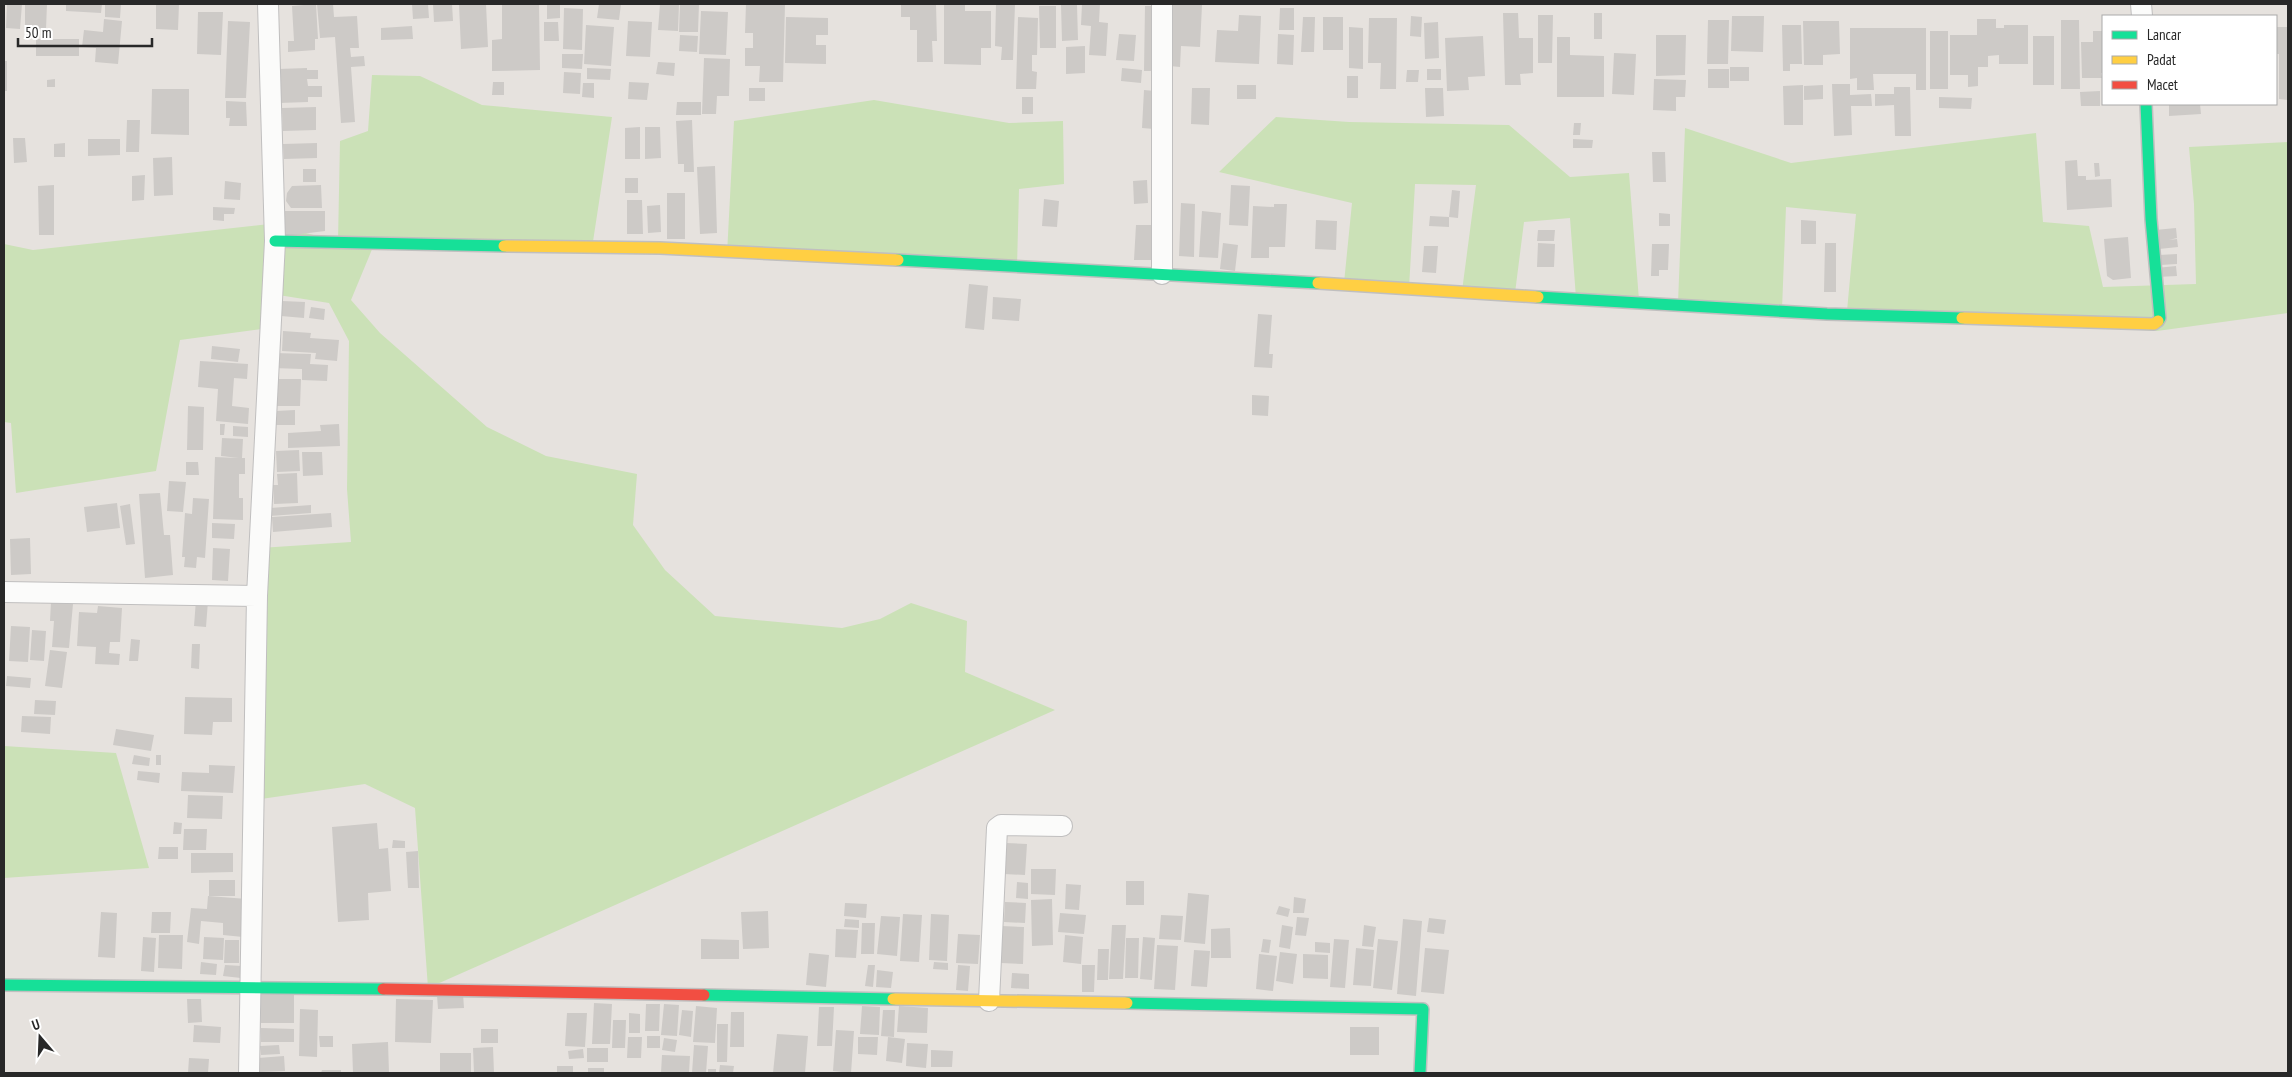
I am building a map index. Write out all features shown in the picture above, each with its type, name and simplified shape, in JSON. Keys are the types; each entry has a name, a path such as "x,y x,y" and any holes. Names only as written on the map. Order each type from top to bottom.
{"street":[{"path":"249,1073 256,596 274,241 268,4"},
{"path":"1162,4 1162,274"},
{"path":"274,241 354,244 660,248 1162,274 1827,314 2154,324 2160,318 2151,219 2146,105"},
{"path":"4,592 256,596"},
{"path":"989,1001 997,828 1001,825 1062,826"},
{"path":"4,985 251,986 1424,1009 1420,1073"}],"green space":[{"path":"372,75 420,76 482,105 612,117 592,248 373,247 351,300 380,333 487,427 546,456 637,474 633,525 665,570 715,616 842,628 880,619 911,603 967,621 965,672 1055,710 428,988 415,808 365,784 254,800 260,548 351,542 347,489 349,341 329,303 272,294 262,329 180,340 156,471 16,493 11,423 4,422 4,244 33,250 269,224 338,241 340,141 368,131"},
{"path":"874,100 1009,123 1063,121 1064,184 1019,189 1017,267 727,254 734,121"},
{"path":"1276,117 1349,122 1509,125 1570,177 1629,173 1639,300 1576,298 1570,218 1524,222 1515,293 1462,291 1476,185 1415,184 1409,288 1344,283 1352,203 1219,172"},
{"path":"1685,128 1791,163 2036,133 2043,222 2089,226 2103,287 2196,284 2194,204 2189,147 2288,142 2288,313 2157,331 1847,311 1856,214 1786,207 1782,309 1678,303"},
{"path":"4,746 116,753 149,868 4,878"}],"building":[{"path":"7,4 22,4 20,29 6,28"},
{"path":"25,4 47,4 46,29 25,29"},
{"path":"66,4 102,4 101,13 66,11"},
{"path":"105,4 121,4 120,18 105,17"},
{"path":"156,4 179,4 178,30 156,29"},
{"path":"316,4 318,39 315,39 315,50 288,52 288,41 294,41 292,6"},
{"path":"317,4 333,4 334,17 357,16 359,48 350,48 351,57 364,56 365,66 351,67 355,122 341,123 335,37 320,38"},
{"path":"412,4 428,4 429,18 413,19"},
{"path":"433,4 452,4 453,21 434,22"},
{"path":"459,4 486,4 488,47 461,49"},
{"path":"502,4 539,4 540,70 492,71 492,40 502,39"},
{"path":"547,4 560,4 560,18 547,19"},
{"path":"599,4 621,4 619,20 597,18"},
{"path":"660,4 679,4 678,31 658,30"},
{"path":"680,4 699,4 698,32 679,32"},
{"path":"746,4 785,4 783,82 759,82 760,66 745,66 745,48 753,48 753,33 745,33"},
{"path":"901,4 936,4 937,41 932,41 933,62 917,62 917,30 910,30 910,17 901,17"},
{"path":"996,4 1015,4 1013,60 1001,60 1002,47 995,46"},
{"path":"1082,4 1100,4 1099,22 1108,23 1106,56 1089,55 1091,26 1081,25"},
{"path":"1168,4 1202,5 1200,47 1181,46 1180,67 1170,66"},
{"path":"944,5 965,5 965,11 991,11 991,48 981,48 981,65 944,64"},
{"path":"1061,5 1077,5 1078,40 1062,41"},
{"path":"1039,6 1056,6 1056,48 1040,48"},
{"path":"1145,6 1157,6 1156,71 1144,71"},
{"path":"564,8 583,9 582,50 563,49"},
{"path":"1280,8 1294,8 1294,30 1279,30"},
{"path":"701,11 728,12 726,55 699,54"},
{"path":"198,12 223,12 221,55 197,54"},
{"path":"1503,13 1518,13 1519,38 1533,38 1533,73 1520,74 1521,85 1505,85"},
{"path":"1594,13 1602,13 1602,39 1594,39"},
{"path":"1239,15 1261,16 1259,64 1215,62 1217,30 1238,31"},
{"path":"1538,15 1553,15 1552,63 1538,63"},
{"path":"1411,16 1422,17 1421,37 1410,36"},
{"path":"1732,16 1764,16 1763,52 1731,51"},
{"path":"786,17 828,18 828,35 816,35 816,45 826,45 826,64 785,63"},
{"path":"1018,17 1038,18 1037,55 1032,55 1032,71 1037,72 1036,89 1016,89"},
{"path":"1303,17 1315,17 1314,52 1301,52"},
{"path":"1323,17 1343,17 1343,50 1323,50"},
{"path":"1369,18 1397,18 1396,89 1380,89 1381,63 1368,63"},
{"path":"104,19 122,21 118,64 95,62 96,48 82,47 84,30 103,32"},
{"path":"1977,19 1996,19 1996,28 2004,28 2004,25 2028,25 2028,64 1999,64 1999,55 1988,56 1988,67 1978,67 1978,86 1968,87 1968,75 1950,75 1950,35 1977,35"},
{"path":"1708,20 1729,20 1728,64 1707,64"},
{"path":"2061,20 2079,20 2080,89 2061,89"},
{"path":"228,21 250,22 246,98 225,98"},
{"path":"628,21 652,22 650,57 626,56"},
{"path":"1803,21 1839,21 1840,54 1823,55 1823,65 1804,65"},
{"path":"544,22 558,22 559,41 544,41"},
{"path":"1438,22 1439,58 1425,59 1424,23"},
{"path":"586,25 614,27 611,66 584,64"},
{"path":"1782,25 1801,25 1802,64 1790,64 1790,71 1783,71"},
{"path":"412,26 413,39 381,40 381,28"},
{"path":"1349,27 1363,28 1363,69 1349,68"},
{"path":"2277,27 2288,27 2288,100 2279,99 2279,54 2277,54"},
{"path":"1850,28 1926,28 1926,90 1916,90 1916,74 1873,74 1874,90 1857,90 1857,78 1850,79"},
{"path":"1930,31 1948,31 1948,89 1930,89"},
{"path":"2093,31 2102,31 2102,78 2082,78 2081,42 2093,42"},
{"path":"1119,34 1136,35 1134,61 1116,60"},
{"path":"1278,34 1294,35 1293,65 1277,64"},
{"path":"680,35 698,36 697,52 679,51"},
{"path":"1656,35 1686,35 1685,75 1656,76"},
{"path":"1483,36 1485,76 1468,77 1469,90 1447,91 1445,38"},
{"path":"2033,36 2054,36 2054,85 2033,85"},
{"path":"1557,37 1570,37 1570,55 1604,56 1604,97 1557,97"},
{"path":"36,39 79,39 79,56 36,56"},
{"path":"1085,46 1085,73 1066,74 1066,47"},
{"path":"1614,53 1636,54 1634,95 1612,94"},
{"path":"562,54 583,54 582,69 562,68"},
{"path":"704,58 730,59 729,96 717,96 716,114 702,114"},
{"path":"4,61 7,61 7,91 4,91"},
{"path":"658,62 675,63 674,76 656,74"},
{"path":"1730,67 1749,67 1749,81 1730,81"},
{"path":"307,68 307,70 318,70 318,79 307,79 308,86 322,86 322,97 308,97 308,102 279,103 278,69"},
{"path":"587,68 611,69 610,80 587,79"},
{"path":"1122,68 1142,70 1141,83 1121,81"},
{"path":"1427,69 1441,69 1441,80 1427,80"},
{"path":"1708,69 1729,69 1729,88 1708,88"},
{"path":"1407,70 1419,70 1418,82 1406,82"},
{"path":"564,72 581,73 580,94 563,93"},
{"path":"1347,76 1358,76 1358,98 1347,98"},
{"path":"55,79 55,87 47,87 47,80"},
{"path":"1654,79 1686,80 1685,97 1676,97 1676,111 1653,110"},
{"path":"493,82 504,82 504,95 492,95"},
{"path":"629,82 649,83 647,100 628,99"},
{"path":"583,83 594,83 594,98 582,97"},
{"path":"1832,84 1850,84 1850,95 1871,94 1872,106 1851,106 1852,135 1834,136"},
{"path":"1237,85 1256,85 1256,99 1237,99"},
{"path":"1803,85 1803,125 1784,125 1783,86"},
{"path":"1823,85 1823,99 1804,100 1804,86"},
{"path":"1894,87 1910,87 1911,136 1895,136 1894,105 1875,106 1875,94 1894,94"},
{"path":"749,88 765,88 765,101 749,101"},
{"path":"1192,88 1210,88 1209,125 1191,124"},
{"path":"1425,88 1443,88 1444,116 1426,117"},
{"path":"152,89 189,89 189,135 151,134"},
{"path":"1144,90 1155,91 1154,129 1142,128"},
{"path":"2100,91 2100,106 2081,106 2080,92"},
{"path":"1022,97 1033,97 1033,114 1022,114"},
{"path":"1939,97 1972,98 1971,109 1939,108"},
{"path":"226,101 246,102 247,126 229,126 230,118 226,118"},
{"path":"677,102 701,102 701,115 676,115"},
{"path":"2169,105 2200,105 2201,114 2169,116"},
{"path":"316,107 316,130 283,131 282,108"},
{"path":"127,120 140,120 139,152 126,152"},
{"path":"692,120 694,172 684,172 684,164 678,164 676,121"},
{"path":"1574,123 1581,123 1580,135 1573,135"},
{"path":"640,127 640,159 625,159 625,128"},
{"path":"645,127 660,127 661,158 645,159"},
{"path":"13,138 25,138 27,162 14,163"},
{"path":"88,139 120,139 120,155 88,156"},
{"path":"1573,139 1593,140 1592,148 1573,148"},
{"path":"65,143 65,157 54,157 54,144"},
{"path":"317,143 317,158 284,159 283,144"},
{"path":"1652,152 1665,152 1666,182 1653,182"},
{"path":"172,157 173,195 154,196 153,158"},
{"path":"2077,160 2078,176 2086,176 2086,180 2111,179 2112,207 2067,210 2065,161"},
{"path":"2094,163 2099,163 2100,176 2095,177"},
{"path":"715,166 717,233 700,234 697,167"},
{"path":"303,169 316,169 316,182 303,182"},
{"path":"145,175 144,200 132,201 132,176"},
{"path":"625,178 638,178 638,193 625,193"},
{"path":"1147,180 1148,203 1134,204 1133,181"},
{"path":"225,181 241,183 240,200 224,199"},
{"path":"54,185 54,235 39,235 38,186"},
{"path":"321,185 322,208 291,208 286,201 287,193 292,186"},
{"path":"1231,185 1250,186 1248,226 1229,225"},
{"path":"1452,190 1460,191 1458,218 1449,217"},
{"path":"667,193 685,193 685,239 667,239"},
{"path":"1044,199 1059,201 1057,227 1042,226"},
{"path":"627,200 642,200 643,234 627,234"},
{"path":"1181,203 1195,204 1194,257 1179,256"},
{"path":"1274,204 1287,204 1285,247 1269,247 1269,258 1251,258 1253,206 1274,207"},
{"path":"660,205 661,232 648,233 647,206"},
{"path":"213,207 235,208 234,214 224,214 224,221 213,220"},
{"path":"285,211 325,211 325,231 285,236"},
{"path":"1202,211 1221,213 1218,258 1199,257"},
{"path":"1659,213 1670,214 1670,226 1659,226"},
{"path":"1430,216 1449,217 1449,227 1429,226"},
{"path":"1316,220 1337,221 1336,250 1315,249"},
{"path":"1801,220 1816,221 1816,244 1801,244"},
{"path":"1136,225 1152,225 1151,260 1134,260"},
{"path":"2176,228 2177,238 2169,240 2177,239 2178,247 2159,249 2155,230"},
{"path":"1538,230 1555,230 1554,241 1537,241"},
{"path":"2128,237 2131,278 2113,280 2107,276 2104,239"},
{"path":"1223,243 1238,245 1235,271 1220,269"},
{"path":"1538,243 1555,244 1554,267 1537,267"},
{"path":"1825,243 1836,243 1836,292 1824,292"},
{"path":"1652,244 1669,244 1668,270 1659,270 1659,276 1651,276"},
{"path":"1424,246 1438,246 1436,273 1422,272"},
{"path":"2177,254 2177,264 2160,265 2159,255"},
{"path":"2176,266 2177,276 2157,277 2156,268"},
{"path":"969,284 988,286 984,330 965,328"},
{"path":"993,297 1021,299 1019,321 992,319"},
{"path":"282,301 305,302 304,318 281,316"},
{"path":"311,307 325,309 324,320 309,318"},
{"path":"1258,314 1272,315 1269,354 1273,354 1272,368 1254,367"},
{"path":"283,331 311,333 310,338 339,340 337,361 315,359 316,353 282,351"},
{"path":"212,346 240,349 238,362 211,359"},
{"path":"274,353 311,354 310,364 328,365 327,381 302,380 302,369 273,368"},
{"path":"200,361 248,364 247,379 234,378 232,406 249,408 248,424 216,421 218,389 198,387"},
{"path":"275,379 301,379 300,406 274,406"},
{"path":"1252,395 1269,396 1268,416 1252,415"},
{"path":"188,406 204,407 203,450 187,450"},
{"path":"295,410 295,425 276,425 276,411"},
{"path":"220,424 225,424 224,435 220,435"},
{"path":"339,424 340,446 288,448 288,433 321,431 320,425"},
{"path":"233,426 248,427 248,437 233,436"},
{"path":"222,438 243,439 242,458 245,458 245,474 239,474 239,498 243,498 243,520 213,519 215,457 239,458 221,456"},
{"path":"299,450 300,471 277,472 276,451"},
{"path":"302,452 322,452 323,475 303,476"},
{"path":"186,462 198,462 199,475 186,475"},
{"path":"297,473 298,503 274,504 273,485 278,485 277,474"},
{"path":"169,481 186,482 183,512 167,511"},
{"path":"160,493 164,535 170,535 173,575 145,578 139,494"},
{"path":"193,498 209,499 205,558 197,557 196,568 184,567 185,557 182,557 185,513 192,514"},
{"path":"117,503 120,528 87,532 84,507"},
{"path":"130,504 135,544 126,545 120,506"},
{"path":"311,505 311,513 270,516 270,508"},
{"path":"331,513 332,527 273,532 272,517"},
{"path":"212,523 235,524 234,539 212,538"},
{"path":"30,538 31,574 11,575 10,539"},
{"path":"213,548 230,549 228,581 212,580"},
{"path":"196,600 208,601 206,627 194,626"},
{"path":"51,602 73,604 69,648 52,647 54,621 50,621"},
{"path":"98,606 122,608 120,642 110,642 109,653 120,654 119,665 95,664 96,647 77,646 79,612 97,613"},
{"path":"11,626 30,627 28,662 9,661"},
{"path":"32,630 46,631 44,661 30,660"},
{"path":"131,639 140,640 138,661 129,661"},
{"path":"192,644 200,644 199,669 191,668"},
{"path":"50,650 67,652 62,688 45,686"},
{"path":"7,676 31,678 30,688 6,686"},
{"path":"185,697 232,698 232,722 213,722 212,735 184,734"},
{"path":"35,700 56,701 55,715 34,714"},
{"path":"22,716 51,717 50,734 21,732"},
{"path":"116,729 154,735 151,751 113,745"},
{"path":"134,755 150,758 149,766 132,764"},
{"path":"156,755 161,755 161,765 156,765"},
{"path":"209,765 235,766 233,793 181,791 182,772 209,773"},
{"path":"138,771 160,773 159,783 137,780"},
{"path":"188,795 223,796 222,819 187,818"},
{"path":"174,822 182,823 181,834 173,834"},
{"path":"377,823 379,849 388,848 391,891 368,893 369,920 338,922 332,827"},
{"path":"184,829 207,829 206,850 183,850"},
{"path":"393,840 405,841 405,848 392,848"},
{"path":"1006,843 1027,844 1025,875 1004,874"},
{"path":"159,847 178,847 178,859 158,859"},
{"path":"418,851 419,888 408,888 406,852"},
{"path":"191,853 233,853 233,872 191,873"},
{"path":"1031,869 1056,869 1055,895 1031,894"},
{"path":"209,880 235,880 235,896 209,896"},
{"path":"1126,881 1144,881 1144,905 1126,905"},
{"path":"1017,882 1028,883 1028,899 1016,898"},
{"path":"1066,884 1081,885 1079,910 1065,909"},
{"path":"1188,893 1209,895 1205,944 1184,942"},
{"path":"208,896 247,899 243,937 223,935 223,923 201,921 199,944 187,942 191,908 207,909"},
{"path":"1294,897 1306,899 1304,913 1293,913"},
{"path":"1052,899 1053,945 1032,946 1031,900"},
{"path":"1005,902 1026,903 1025,923 1004,922"},
{"path":"845,903 867,904 866,918 844,916"},
{"path":"1279,906 1290,909 1288,917 1276,914"},
{"path":"768,911 769,948 743,949 741,912"},
{"path":"101,912 117,913 115,958 98,957"},
{"path":"152,912 171,912 170,933 151,933"},
{"path":"1060,913 1086,915 1084,934 1058,932"},
{"path":"903,914 922,915 919,962 900,961"},
{"path":"931,914 949,915 947,961 929,960"},
{"path":"1161,915 1183,916 1181,940 1159,939"},
{"path":"881,916 900,917 897,956 877,954"},
{"path":"1297,917 1309,918 1306,936 1295,935"},
{"path":"1429,918 1446,920 1444,934 1427,932"},
{"path":"845,919 859,920 859,928 844,927"},
{"path":"1403,919 1422,921 1416,996 1397,994"},
{"path":"862,923 875,923 874,954 861,954"},
{"path":"1112,925 1126,925 1123,979 1109,979"},
{"path":"1282,925 1293,927 1290,949 1279,947"},
{"path":"1364,925 1376,927 1373,947 1362,946"},
{"path":"1002,926 1024,927 1023,964 1001,963"},
{"path":"1230,928 1231,958 1211,958 1211,929"},
{"path":"836,929 858,930 856,958 835,957"},
{"path":"958,934 980,935 978,964 956,963"},
{"path":"159,935 183,935 182,969 158,968"},
{"path":"1065,935 1083,937 1081,964 1063,962"},
{"path":"143,937 156,938 154,972 141,971"},
{"path":"204,937 224,938 223,960 203,959"},
{"path":"1143,937 1155,938 1152,980 1140,979"},
{"path":"1126,938 1139,938 1138,978 1125,978"},
{"path":"701,939 739,940 739,959 701,959"},
{"path":"1263,939 1271,940 1269,953 1261,952"},
{"path":"1334,939 1349,940 1345,988 1330,987"},
{"path":"1378,939 1398,941 1392,990 1373,988"},
{"path":"225,940 239,940 239,963 224,963"},
{"path":"1315,942 1330,943 1330,953 1315,952"},
{"path":"1157,945 1178,946 1175,990 1154,989"},
{"path":"1356,948 1374,950 1371,986 1353,985"},
{"path":"1425,948 1449,950 1444,994 1421,992"},
{"path":"1098,949 1109,949 1108,980 1097,980"},
{"path":"1194,950 1210,951 1207,987 1191,986"},
{"path":"1280,952 1297,954 1293,984 1276,981"},
{"path":"809,953 829,955 826,987 806,985"},
{"path":"1259,954 1277,956 1273,991 1256,989"},
{"path":"1303,954 1328,955 1328,979 1303,978"},
{"path":"201,962 217,964 216,975 200,974"},
{"path":"934,962 948,963 948,970 933,969"},
{"path":"225,965 242,966 241,978 223,976"},
{"path":"868,965 875,965 873,987 865,986"},
{"path":"958,965 970,966 968,991 956,990"},
{"path":"1082,965 1095,965 1094,992 1082,992"},
{"path":"877,970 893,972 891,988 876,987"},
{"path":"1012,973 1029,974 1029,989 1011,988"},
{"path":"294,994 294,1023 261,1023 261,995"},
{"path":"463,994 464,1008 438,1009 437,995"},
{"path":"187,999 201,999 202,1022 188,1023"},
{"path":"396,999 433,1000 431,1043 395,1042"},
{"path":"594,1003 612,1004 610,1044 592,1044"},
{"path":"646,1004 660,1004 659,1031 645,1031"},
{"path":"664,1004 679,1005 677,1036 661,1035"},
{"path":"696,1006 717,1008 715,1043 693,1042"},
{"path":"862,1006 880,1007 879,1035 860,1034"},
{"path":"899,1006 928,1008 927,1033 897,1032"},
{"path":"819,1007 834,1007 832,1046 817,1046"},
{"path":"300,1009 318,1010 317,1057 299,1056"},
{"path":"682,1010 693,1011 691,1037 679,1035"},
{"path":"883,1010 895,1010 894,1037 881,1036"},
{"path":"731,1012 744,1012 744,1047 730,1047"},
{"path":"567,1013 587,1013 585,1047 565,1046"},
{"path":"629,1013 640,1014 640,1033 629,1033"},
{"path":"613,1020 626,1020 625,1048 612,1048"},
{"path":"717,1024 728,1024 727,1062 717,1062"},
{"path":"194,1025 221,1027 220,1043 193,1042"},
{"path":"1350,1027 1379,1027 1379,1055 1350,1055"},
{"path":"261,1028 294,1029 294,1042 261,1042"},
{"path":"481,1029 498,1029 498,1043 481,1043"},
{"path":"836,1030 854,1031 851,1073 833,1071"},
{"path":"777,1034 808,1036 805,1073 773,1073"},
{"path":"319,1036 333,1036 333,1047 320,1047"},
{"path":"647,1036 660,1036 660,1048 647,1048"},
{"path":"628,1037 642,1037 641,1058 627,1058"},
{"path":"858,1037 878,1037 877,1055 858,1054"},
{"path":"888,1037 905,1039 902,1063 886,1061"},
{"path":"664,1038 677,1040 675,1052 662,1050"},
{"path":"388,1042 389,1073 353,1073 352,1044"},
{"path":"907,1043 928,1044 926,1068 906,1066"},
{"path":"279,1045 280,1054 261,1055 260,1046"},
{"path":"694,1045 708,1046 706,1073 692,1073"},
{"path":"493,1047 494,1073 474,1073 473,1048"},
{"path":"587,1048 608,1048 608,1062 587,1062"},
{"path":"583,1049 584,1058 569,1059 568,1051"},
{"path":"931,1050 953,1051 952,1067 931,1067"},
{"path":"440,1053 471,1053 471,1073 440,1073"},
{"path":"662,1055 690,1056 689,1073 661,1073"},
{"path":"284,1056 285,1071 259,1072 258,1058"},
{"path":"189,1058 209,1059 208,1073 188,1073"},
{"path":"720,1065 734,1066 733,1073 719,1073"},
{"path":"557,1066 573,1066 573,1073 557,1073"},
{"path":"588,1068 604,1068 604,1073 588,1073"},
{"path":"708,1069 716,1069 716,1073 708,1073"},
{"path":"322,1070 341,1070 341,1073 321,1073"}],"traffic: fast":[{"path":"2146,105 2151,219 2160,318 2158,321"},
{"path":"275,241 504,246"},
{"path":"898,260 1318,283"},
{"path":"1538,297 1827,314 1962,318"},
{"path":"4,985 383,989"},
{"path":"704,995 893,999"},
{"path":"1127,1003 1423,1009 1420,1073"}],"traffic: slow":[{"path":"504,246 660,248 898,260"},
{"path":"1318,283 1538,297"},
{"path":"1962,318 2154,324 2158,321"},
{"path":"893,999 1127,1003"}],"traffic: jam":[{"path":"383,989 704,995"}]}
